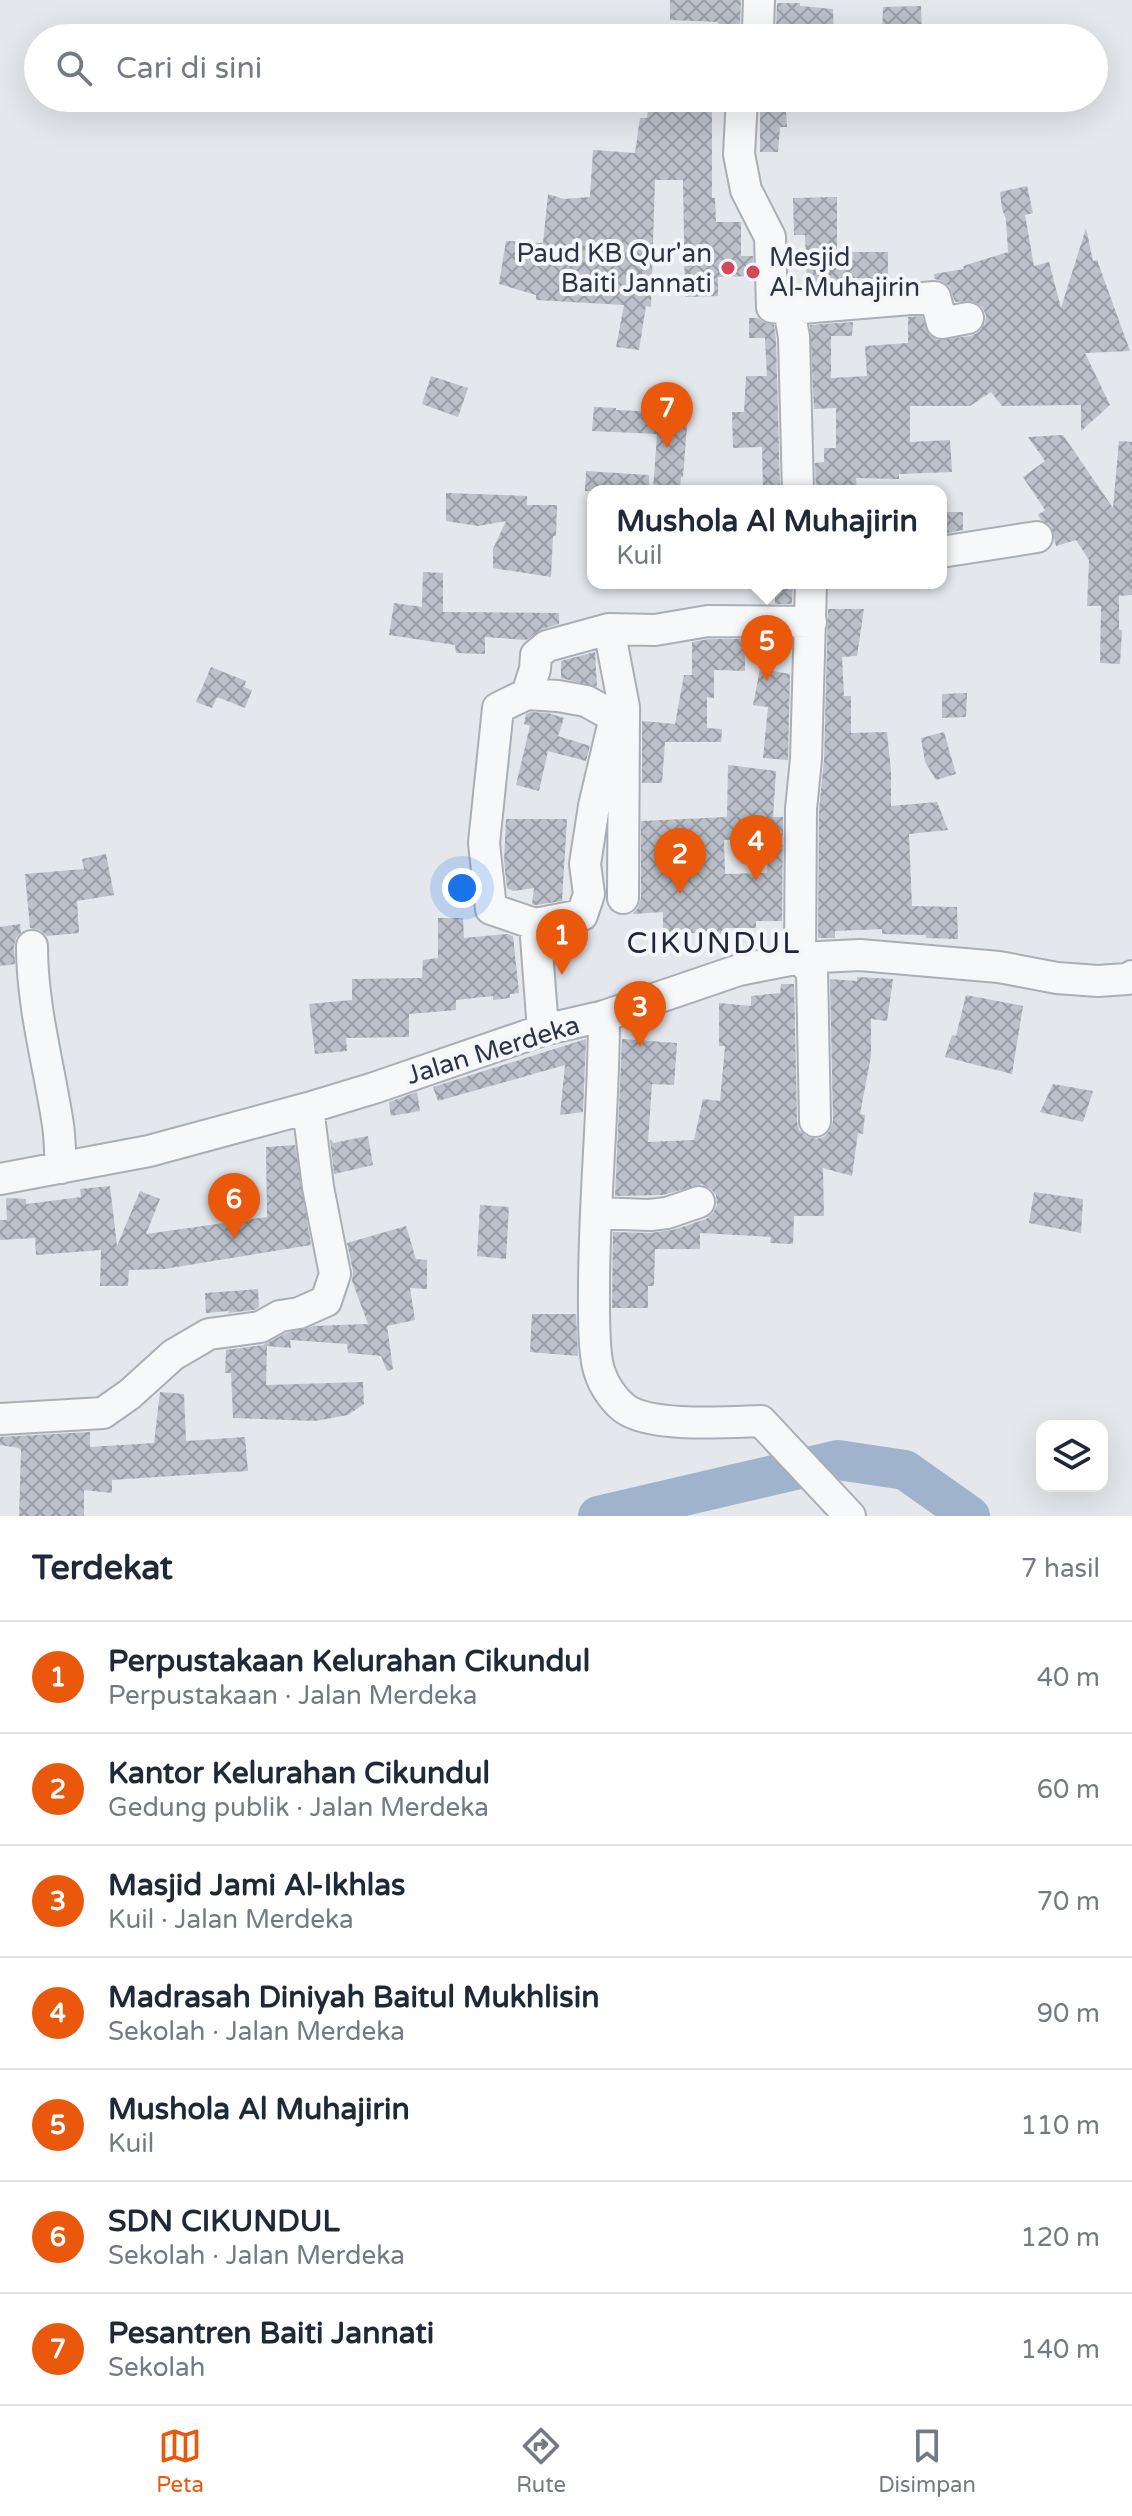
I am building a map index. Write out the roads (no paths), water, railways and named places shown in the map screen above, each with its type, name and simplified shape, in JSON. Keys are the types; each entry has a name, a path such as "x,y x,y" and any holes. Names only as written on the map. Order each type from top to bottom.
{"street":[{"path":"758,24 759,0"},
{"path":"741,112 739,154 746,190 770,237 772,307 789,309 935,297 942,323 968,318"},
{"path":"789,309 794,337 798,485"},
{"path":"947,551 1037,537"},
{"path":"811,589 806,759 801,809 800,958 812,972 815,1121"},
{"path":"527,694 536,655 547,646 609,629 655,630 708,621 811,622"},
{"path":"609,629 624,707 623,898"},
{"path":"527,694 586,701 615,717 594,806 585,864 589,894 582,915 535,924 491,909 484,856 498,708 527,694"},
{"path":"535,924 543,1030"},
{"path":"32,946 32,975 58,1125 61,1168"},
{"name":"Jalan Merdeka","path":"0,1179 149,1151 308,1108 543,1030 604,1016 739,970 800,958 860,955 999,967 1057,978 1098,981 1132,976"},
{"path":"604,1016 594,1317 599,1372 616,1400 636,1415 697,1424 761,1421 850,1516"},
{"path":"0,1419 103,1413 130,1394 173,1355 209,1334 260,1327 280,1316 299,1313 326,1301 335,1274 318,1187 308,1108"},
{"path":"596,1213 650,1215 667,1213 699,1202"}],"waterway":[{"path":"598,1516 838,1460 905,1470 970,1516"}],"place":[{"name":"Paud KB Qur'an Baiti Jannati","path":"728,268"},
{"name":"Mesjid Al-Muhajirin","path":"753,272"},
{"name":"Pesantren Baiti Jannati","path":"667,448"},
{"name":"Mushola Al Muhajirin","path":"767,681"},
{"name":"Madrasah Diniyah Baitul Mukhlisin","path":"756,881"},
{"name":"Kantor Kelurahan Cikundul","path":"680,894"},
{"name":"Perpustakaan Kelurahan Cikundul","path":"562,975"},
{"name":"Masjid Jami Al-Ikhlas","path":"640,1047"},
{"name":"SDN CIKUNDUL","path":"234,1239"}],"district":[{"name":"CIKUNDUL","path":"714,943"}]}
